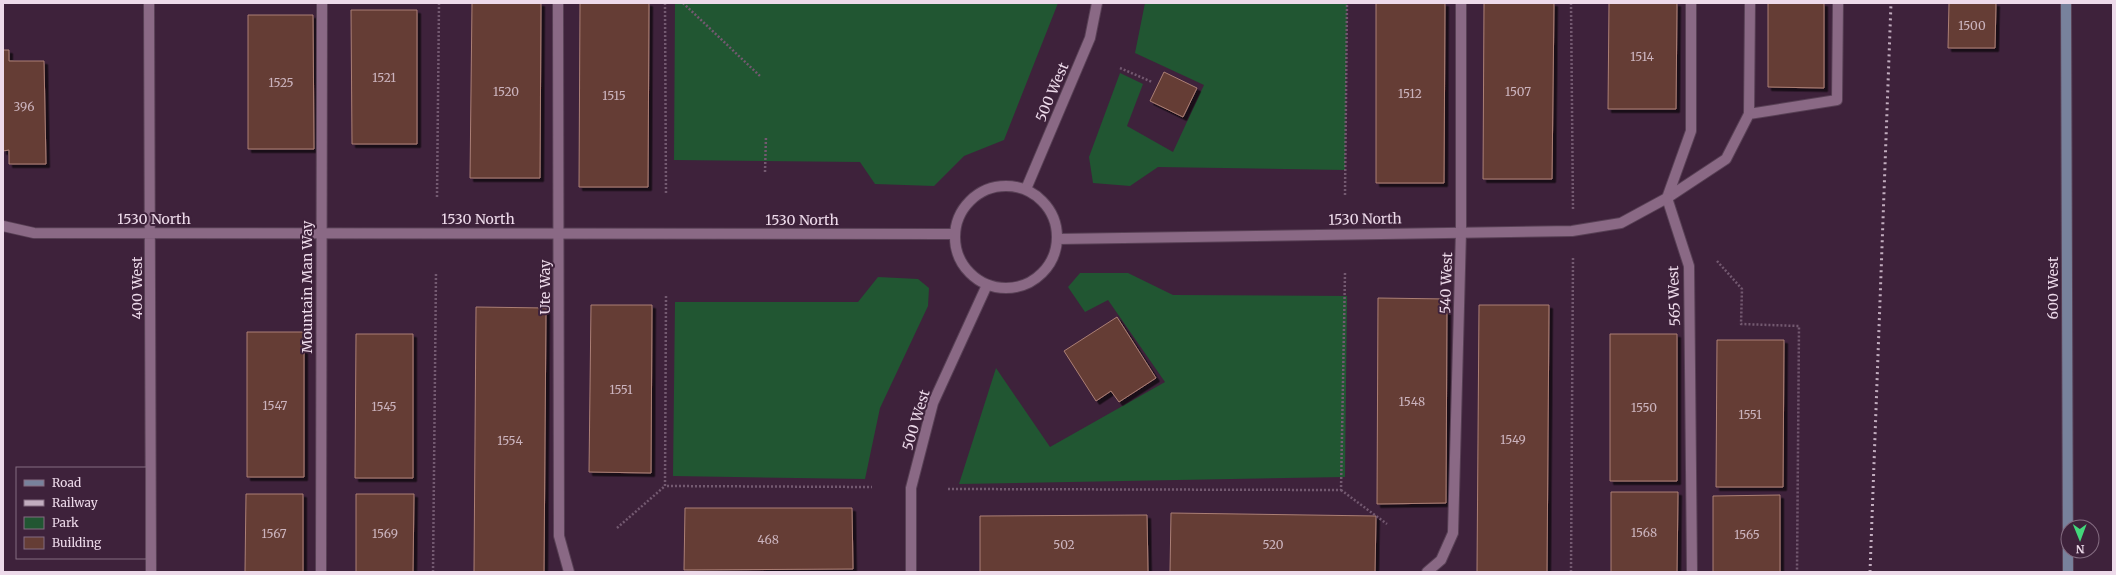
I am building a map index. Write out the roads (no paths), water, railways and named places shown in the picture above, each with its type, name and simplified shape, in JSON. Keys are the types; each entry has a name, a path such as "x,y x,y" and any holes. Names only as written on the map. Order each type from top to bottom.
{"street":[{"name":"400 West","path":"149,3 151,572"},
{"name":"Mountain Man Way","path":"321,572 322,3"},
{"name":"Ute Way","path":"558,3 560,233 559,536 568,571"},
{"name":"500 West","path":"1026,189 1090,38 1097,3"},
{"name":"540 West","path":"1427,572 1441,560 1453,533 1461,232 1461,3"},
{"path":"1667,198 1691,131 1692,3"},
{"path":"1750,3 1749,114 1837,100 1838,3"},
{"name":"600 West","path":"2066,3 2068,572"},
{"name":"1530 North","path":"1058,239 1572,231 1621,222 1667,198 1726,159 1749,114"},
{"path":"1010,185 1026,189 1039,197 1049,209 1056,224 1058,239 1054,255 1046,269 1034,280 1019,286 1003,288 987,285 973,276 962,265 956,250 954,234 958,218 966,204 978,193 993,186 1010,185"},
{"name":"565 West","path":"1667,198 1689,266 1692,572"},
{"name":"1530 North","path":"3,226 34,233 954,234"},
{"name":"500 West","path":"911,572 912,481 933,403 987,285"}],"railway":[{"path":"1870,572 1891,3"}]}
